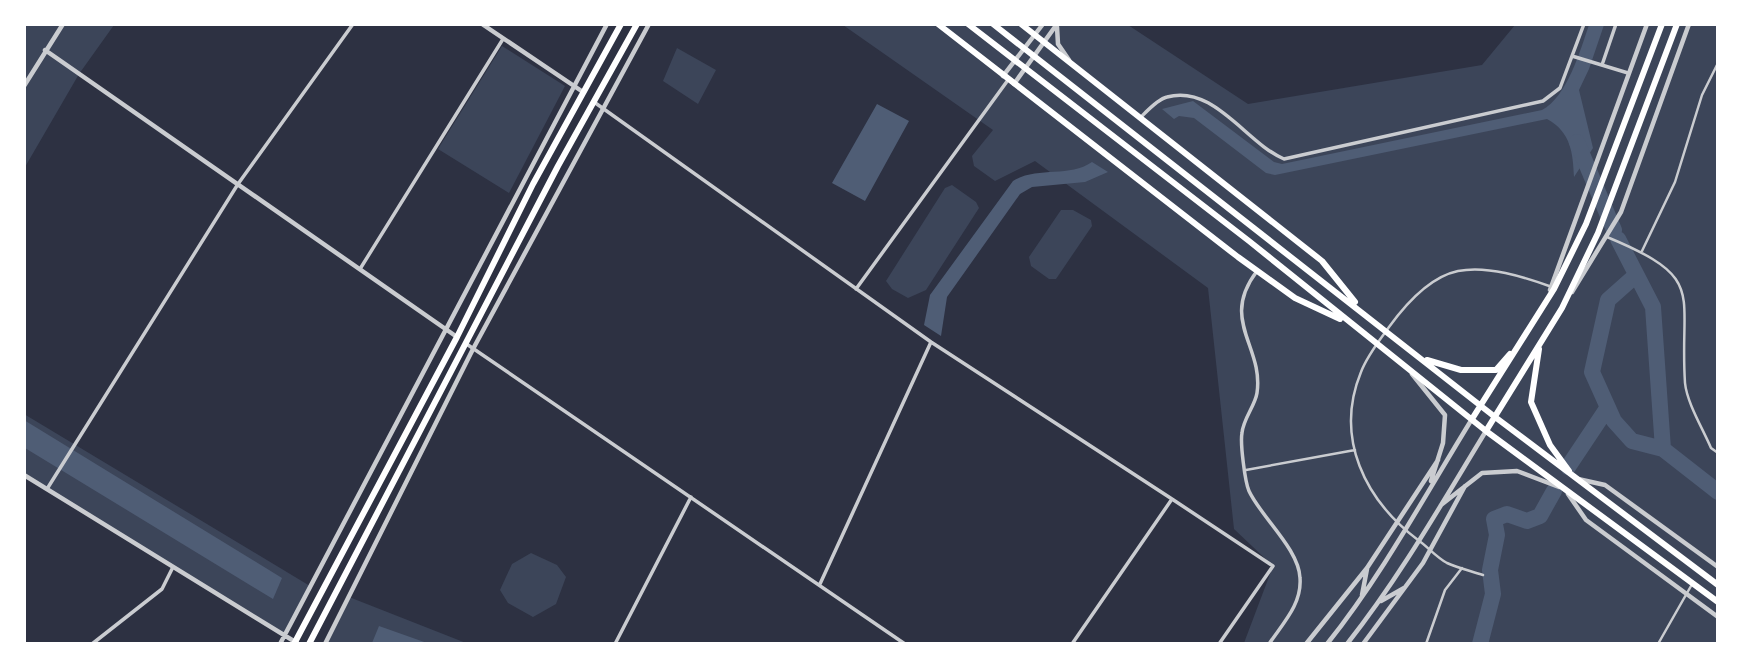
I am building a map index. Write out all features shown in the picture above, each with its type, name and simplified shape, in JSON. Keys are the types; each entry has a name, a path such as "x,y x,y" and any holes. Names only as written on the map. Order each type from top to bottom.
{"main road":[{"path":"295,643 621,24"},
{"path":"310,643 470,347 594,102 637,24"},
{"path":"938,24 1257,271 1295,298 1348,323"},
{"path":"968,24 1249,241 1486,431 1717,602"},
{"path":"993,24 1387,330 1480,406 1717,585"},
{"path":"1021,24 1322,261 1363,312"},
{"path":"1472,419 1547,300 1586,224 1662,24"},
{"path":"1486,431 1562,308 1598,233 1677,24"},
{"path":"1421,358 1461,370 1496,370 1523,340"},
{"path":"1539,346 1531,402 1550,445 1574,478"}],"street":[{"path":"24,86 63,24"},
{"path":"48,487 238,184 353,24"},
{"path":"482,24 583,92"},
{"path":"280,643 448,330 607,24"},
{"path":"325,643 470,347 649,24"},
{"path":"856,289 1008,80 1043,24"},
{"path":"1008,80 1057,24"},
{"path":"1057,24 1058,44 1069,61"},
{"path":"1140,117 1164,97 1190,94 1216,108 1284,159 1544,101 1560,88 1584,24"},
{"path":"1600,64 1616,24"},
{"path":"1547,300 1647,24"},
{"path":"1562,308 1621,212 1689,24"},
{"path":"360,269 503,38"},
{"path":"45,50 457,337"},
{"path":"1573,56 1630,74"},
{"path":"1642,251 1675,183 1702,95 1717,63"},
{"path":"594,102 931,342 1273,566 1219,643"},
{"path":"1607,237 1642,251 1674,273 1686,303 1685,386 1711,448 1717,453"},
{"path":"1257,271 1243,290 1242,327 1252,357 1257,392 1241,433 1248,489 1286,544 1301,575 1300,598 1269,643"},
{"path":"1483,575 1446,562 1406,531 1375,499 1360,469 1355,450 1352,412 1360,372 1403,307 1428,285 1457,271 1496,272 1552,287"},
{"path":"820,584 931,342"},
{"path":"470,347 905,643"},
{"path":"1409,370 1445,415 1443,443 1429,489"},
{"path":"1326,643 1362,598 1406,531 1472,419"},
{"path":"1347,643 1381,601 1486,431"},
{"path":"1246,470 1355,450"},
{"path":"1306,643 1367,568 1438,460"},
{"path":"1441,505 1482,472 1517,471 1566,490 1586,520 1717,617"},
{"path":"24,475 48,487 295,643"},
{"path":"1574,478 1605,485 1717,567"},
{"path":"1363,643 1408,586 1431,551 1466,485"},
{"path":"615,643 691,497"},
{"path":"1072,643 1172,499"},
{"path":"92,643 162,589 173,567"},
{"path":"1362,598 1367,568"},
{"path":"1426,643 1445,590 1462,568"},
{"path":"1658,643 1692,583"},
{"path":"1381,601 1408,586"}],"shaded area":[{"path":"24,25 114,25 79,74 25,167"},
{"path":"843,25 1128,25 1248,104 1482,65 1515,25 1717,25 1717,643 1244,643 1273,566 1234,529 1208,288 1035,161 995,181 974,166 972,156 993,130"},
{"path":"1589,25 1604,25 1579,90 1593,148 1574,177 1573,160 1566,137 1547,119 1275,175 1266,173 1194,118 1179,116 1174,119 1162,109 1193,101 1274,162 1282,164 1542,110 1559,95 1577,60"},
{"path":"502,46 565,86 509,193 438,149"},
{"path":"677,48 716,70 698,104 663,81"},
{"path":"877,104 909,121 865,201 832,183"},
{"path":"1092,162 1108,172 1085,182 1032,187 1020,194 947,297 941,336 924,325 930,295 1013,181 1032,174 1073,170"},
{"path":"952,185 976,202 979,208 926,290 908,298 892,289 886,281 945,188"},
{"path":"1061,210 1073,210 1091,220 1092,226 1056,279 1049,279 1031,266 1029,257"},
{"path":"24,414 310,586 284,636 25,475"},
{"path":"24,420 282,578 273,599 25,448"},
{"path":"531,553 557,565 566,577 556,604 533,617 508,603 500,590 512,564"},
{"path":"349,597 466,643 325,644"},
{"path":"379,626 427,643 372,643"}],"waterway":[{"path":"1577,142 1614,230"},
{"path":"1618,239 1653,307 1663,449 1718,492"},
{"path":"1635,276 1608,300 1592,372 1614,421 1632,441 1663,449"},
{"path":"1568,467 1608,407"},
{"path":"1480,644 1493,594 1490,570 1497,535 1494,519 1507,514 1527,521 1540,516 1554,491"}]}
